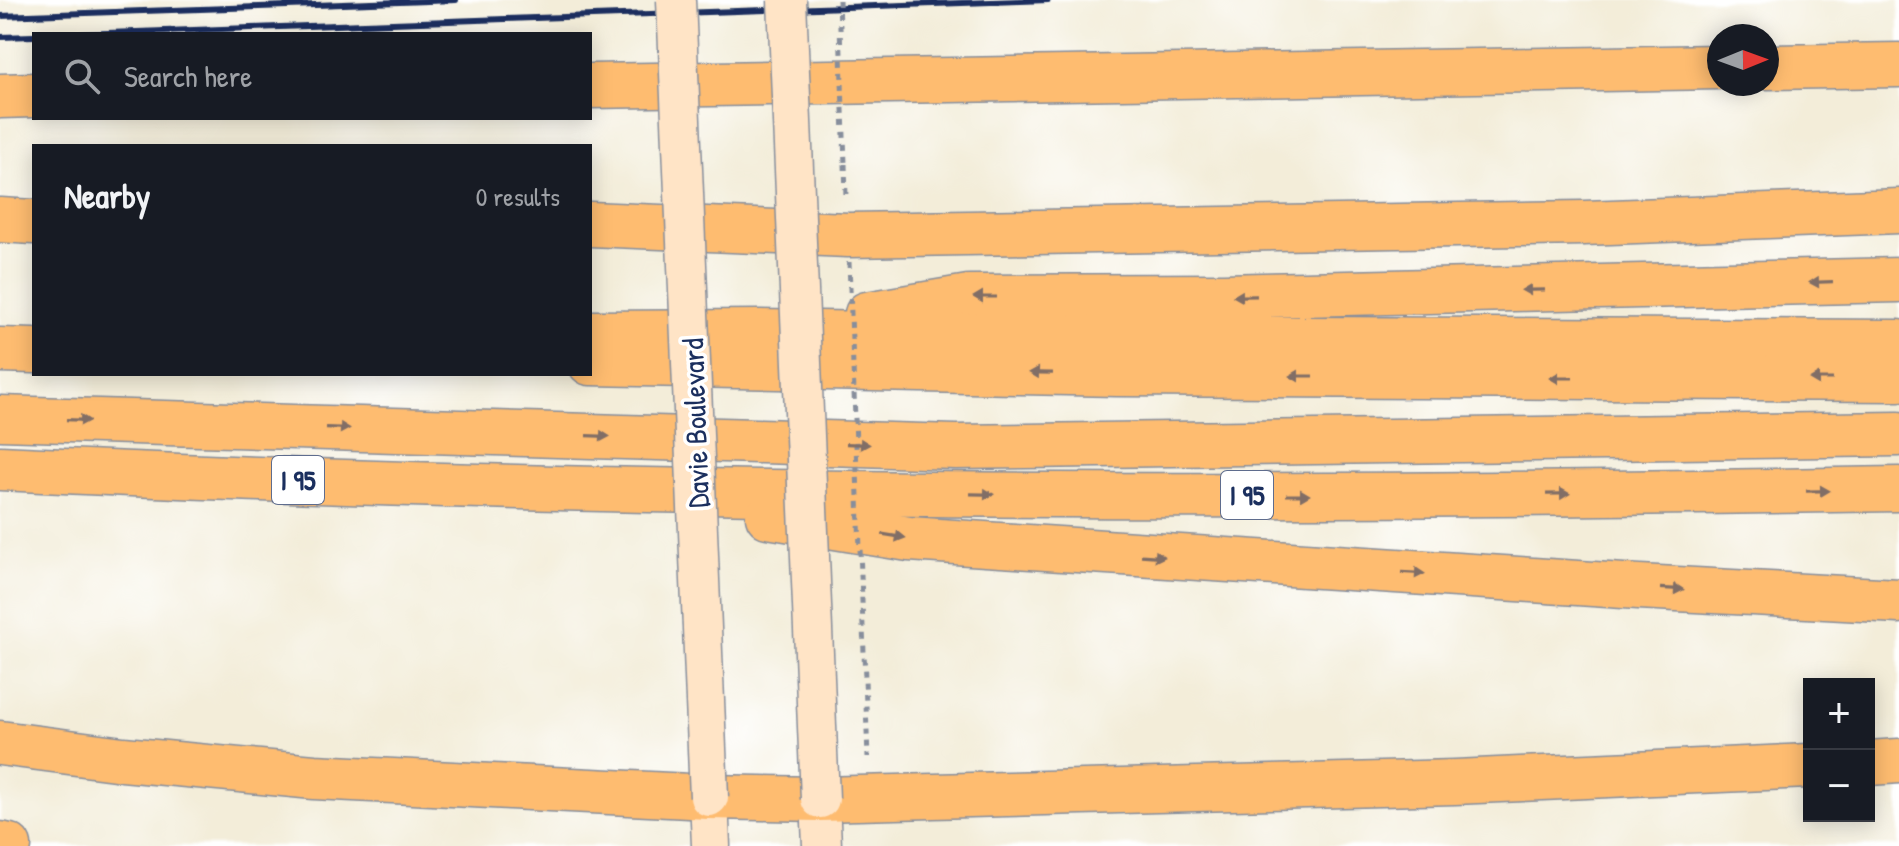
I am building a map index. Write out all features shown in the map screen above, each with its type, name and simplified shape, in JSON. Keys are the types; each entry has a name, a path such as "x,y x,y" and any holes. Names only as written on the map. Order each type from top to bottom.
{"highway":[{"path":"1779,67 1899,65"},
{"path":"592,86 1707,67"},
{"path":"0,96 32,95"},
{"path":"599,224 797,234 1038,232 1584,223 1899,211"},
{"path":"0,220 32,223"},
{"path":"0,226 32,223"},
{"path":"760,332 969,297 1223,296 1899,280"},
{"path":"0,323 32,324"},
{"path":"592,333 1899,342"},
{"path":"0,350 32,351"},
{"path":"592,363 1133,375 1899,379"},
{"path":"0,418 956,447 1899,434"},
{"name":"I 95","path":"0,468 362,483 1093,495 1700,493 1899,489"},
{"path":"596,488 909,539 1899,601"},
{"path":"0,743 123,759 314,777 709,797 820,799 1455,782 1803,766"},
{"path":"1875,763 1899,761"},
{"path":"0,844 9,846"}],"main road":[{"name":"Davie Boulevard","path":"676,0 711,846"},
{"path":"787,0 822,846"}],"path":[{"path":"839,0 845,164"},
{"path":"849,262 868,757"}],"railway":[{"path":"0,16 456,0"},
{"path":"136,32 1048,0"},
{"path":"0,37 32,36"}]}
